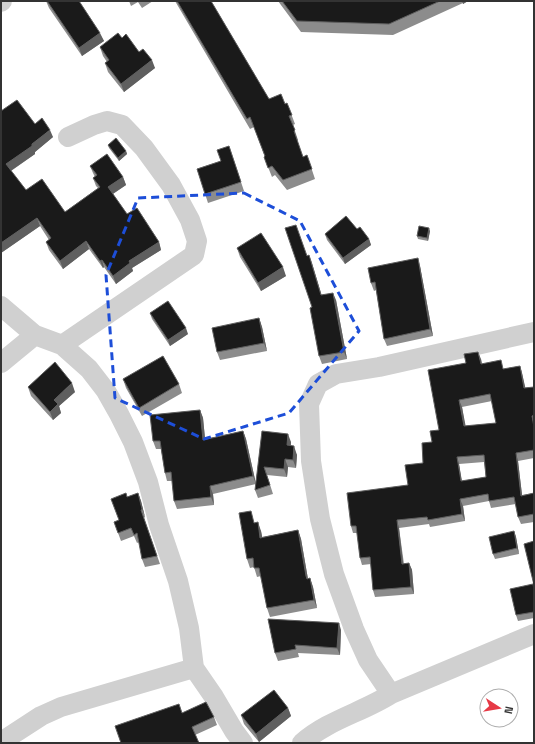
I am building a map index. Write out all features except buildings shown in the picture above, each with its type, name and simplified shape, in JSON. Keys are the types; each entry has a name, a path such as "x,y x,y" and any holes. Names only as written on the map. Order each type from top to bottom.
{"street":[{"path":"62,345 194,255 197,241 190,220 171,185 144,148 122,125 107,121 94,125 68,137"},
{"path":"1,306 36,335 62,345 89,369 106,391 133,442 148,482 159,525 178,581 188,628 194,668 243,743"},
{"path":"391,694 368,660 354,629 334,574 320,519 312,469 309,404 318,384 336,374 378,367 534,332"},
{"path":"1,363 36,335"},
{"path":"302,743 309,737 342,717 377,703 391,694 534,634"},
{"path":"1,742 41,716 61,707 194,668"}],"highlighted area":[{"path":"244,193 300,221 359,331 289,413 204,439 115,398 106,275 138,198"}]}
